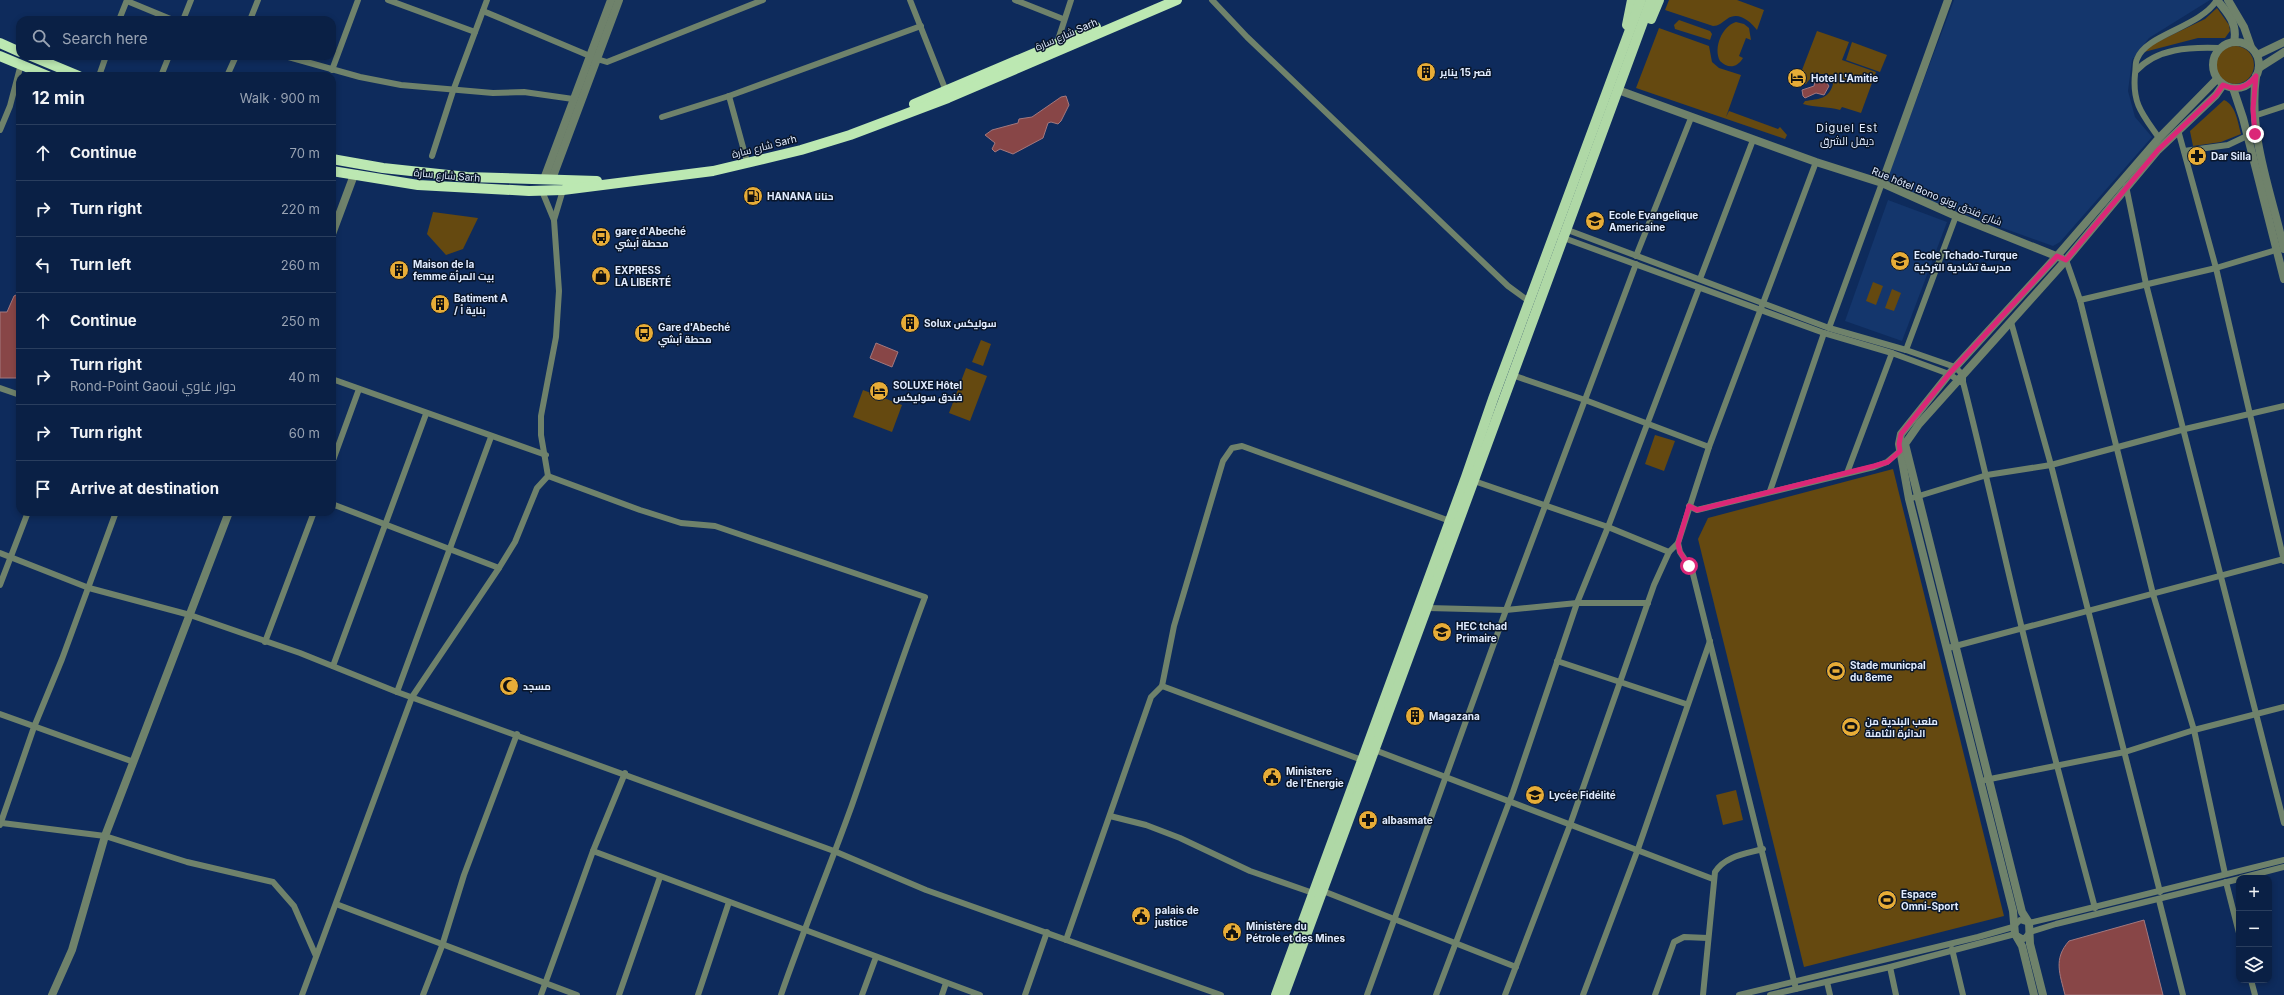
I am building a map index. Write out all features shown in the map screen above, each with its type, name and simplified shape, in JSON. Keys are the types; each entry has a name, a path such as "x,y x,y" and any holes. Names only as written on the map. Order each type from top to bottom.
{"highway":[{"name":"شارع سارة Sarh","path":"336,160 428,174 611,180 672,174 788,148 850,129 946,91 1161,0"},
{"name":"شارع سارة Sarh","path":"336,172 430,186 489,191 542,191 563,190 713,171 801,150 850,135 948,98 1177,0"},
{"path":"0,43 16,50"},
{"path":"0,56 39,72"},
{"path":"41,60 69,72"}],"main road":[{"path":"1632,0 1628,19 1632,38"},
{"path":"1594,142 1618,90 1641,0"},
{"path":"1284,995 1362,760 1371,749 1428,608 1512,376 1561,232 1632,38 1651,0"},
{"path":"1632,38 1649,23 1659,0"},
{"path":"1276,995 1318,892 1371,749 1450,521 1530,302 1561,232"}],"street":[{"path":"121,16 127,0 164,16"},
{"path":"185,16 191,0"},
{"path":"252,16 258,0"},
{"path":"336,59 358,0"},
{"path":"388,0 475,32"},
{"path":"432,156 453,90 487,0"},
{"path":"548,179 593,58 611,0"},
{"path":"548,179 573,99 619,0"},
{"path":"483,11 593,58 612,61 763,0"},
{"path":"910,0 946,91"},
{"path":"1015,0 1063,19"},
{"path":"1057,43 1063,19 1071,0"},
{"path":"1212,0 1247,37 1508,286 1530,302"},
{"path":"1828,328 1948,0"},
{"path":"2159,138 2138,107 2134,90 2137,59 2146,46 2208,13 2217,0 2233,20 2236,27 2234,42"},
{"path":"2228,0 2244,26 2251,47 2257,55 2259,68 2256,76 2254,116 2255,134 2282,249 2284,279"},
{"path":"662,117 729,96 921,26"},
{"path":"2136,71 2144,62 2160,54 2195,47 2219,48 2234,42 2251,47"},
{"path":"2257,55 2284,42"},
{"path":"2219,48 2213,60 2212,67 2220,82 2233,88 2246,86 2256,76"},
{"path":"2259,68 2284,52"},
{"path":"100,72 105,60"},
{"path":"163,72 167,60"},
{"path":"229,72 234,60"},
{"path":"298,60 332,70 401,85 493,93 524,92 573,99"},
{"path":"332,70 336,60"},
{"path":"19,72 21,64"},
{"path":"1913,498 1906,444 1919,424 1961,379 2066,260 2126,186 2178,130 2216,95 2220,82"},
{"path":"2034,995 2022,946 2014,930 2013,911 1984,780 1900,451 1899,444 1901,434 1955,367 2057,256 2159,138 2220,82"},
{"path":"0,130 10,106 16,83"},
{"path":"2233,88 2282,249"},
{"name":"Rue hôtel Bono شارع فندق بونو","path":"1618,90 1753,140 1882,183 1956,216 2066,260"},
{"path":"729,96 746,158"},
{"path":"2254,116 2284,106"},
{"path":"1636,256 1691,118"},
{"path":"1951,647 2022,627 2089,612 2222,575 2284,560 2216,268 2178,130"},
{"path":"2184,152 2228,145 2247,136"},
{"path":"1700,279 1753,140"},
{"path":"1796,989 1763,849 1692,570 1680,552 1678,544 1709,447 1816,162"},
{"path":"336,223 354,175"},
{"path":"2126,186 2146,284 2222,575 2284,823"},
{"path":"554,220 563,190"},
{"path":"302,995 412,697 515,542 537,488 548,476 546,455 541,434 542,416 556,337 559,291 554,220 542,191"},
{"path":"1906,350 1956,216"},
{"path":"1561,232 1636,256 1764,302 1828,328 1906,350 1955,367 1961,379 1987,475 2056,766 2095,908"},
{"path":"1561,232 1636,264 1699,288 1824,333 1892,353 1961,379"},
{"path":"2080,300 2216,268 2282,249"},
{"path":"2066,260 2080,300 2154,594 2194,730 2225,874"},
{"path":"1367,995 1506,610 1547,505 1636,264"},
{"path":"1436,995 1510,801 1577,603 1648,424 1699,288"},
{"path":"2012,322 2051,465 2160,892"},
{"path":"1770,491 1824,333"},
{"path":"1847,473 1892,353"},
{"path":"1512,376 1585,400 1709,447"},
{"path":"336,380 426,414 546,455"},
{"path":"0,388 16,394"},
{"path":"336,452 359,389"},
{"path":"1913,498 1987,475 2051,465 2184,429 2284,406"},
{"path":"333,666 426,414"},
{"path":"397,692 491,437"},
{"path":"1066,940 1151,697 1162,686 1182,598 1223,461 1232,448 1242,446 1450,521"},
{"path":"1689,506 1697,510 1847,473 1888,462 1900,451"},
{"path":"548,476 640,510 681,523 715,526 925,597 834,851 803,930 780,995"},
{"path":"1474,481 1608,526 1669,552"},
{"path":"336,506 499,568"},
{"path":"0,585 26,516"},
{"path":"115,516 89,588 34,727 1,824 105,836 187,862 274,882 294,906 316,956"},
{"path":"52,995 72,950 105,836 227,516"},
{"path":"265,642 312,516"},
{"path":"1505,995 1570,825 1648,603 1669,552 1678,544"},
{"path":"0,553 89,588 190,615 333,666 397,692 625,773 834,851 926,890 1221,995"},
{"path":"1428,608 1506,610 1577,603 1648,603"},
{"path":"1583,995 1638,849 1686,704 1710,641"},
{"path":"1557,661 1686,704"},
{"path":"1162,686 1362,760"},
{"path":"1984,780 2125,752 2194,730 2284,707"},
{"path":"0,714 134,762"},
{"path":"423,995 442,946 464,875 517,734"},
{"path":"1371,749 1570,825 1638,849 1713,879"},
{"path":"541,995 593,852 625,773"},
{"path":"1984,780 2022,912 2029,923 2030,944 2043,995"},
{"path":"1110,816 1146,825 1180,838 1250,871 1318,892 1394,919 1516,967"},
{"path":"1703,995 1713,879 1715,872 1724,862 1763,849"},
{"path":"593,852 980,995"},
{"path":"1770,995 1890,967 1952,949 2014,930 2020,920 2029,923 2095,908 2284,860"},
{"path":"2252,875 2284,867"},
{"path":"619,995 660,877"},
{"path":"2014,930 2024,939 2030,932 2236,879"},
{"path":"2226,882 2236,921"},
{"path":"2159,900 2183,995"},
{"path":"698,995 729,902"},
{"path":"336,904 442,946 577,995"},
{"path":"1739,995 1757,993 1794,981 2014,930"},
{"path":"1025,995 1047,932"},
{"path":"1655,995 1676,940 1684,937 1708,938"},
{"path":"1952,949 1963,995"},
{"path":"862,995 876,957"},
{"path":"1890,967 1896,995"},
{"path":"1827,982 1830,995"},
{"path":"942,995 946,983"},
{"path":"2252,983 2255,995"}],"shaded area":[{"path":"1669,0 1737,0 1764,10 1757,30 1744,18 1735,16 1713,26 1665,10"},
{"path":"1954,0 2210,0 2149,38 2132,60 2128,91 2135,117 2152,137 2060,242 2053,246 1884,185"},
{"path":"2217,8 2229,25 2230,31 2225,38 2198,38 2144,52 2151,45 2205,19"},
{"path":"1679,20 1710,31 1712,34 1710,40 1675,29 1674,25"},
{"path":"1736,22 1744,24 1749,28 1751,40 1746,38 1739,56 1743,58 1741,61 1738,64 1729,66 1720,61 1718,56 1718,44 1727,28"},
{"path":"1659,28 1709,46 1712,62 1719,68 1741,75 1726,117 1729,111 1778,129 1780,127 1787,135 1785,139 1636,88"},
{"path":"1817,31 1849,42 1842,60 1876,72 1861,113 1842,107 1840,110 1803,104 1805,101 1819,99 1829,93 1833,84 1828,75 1821,74 1813,76 1806,84 1797,83"},
{"path":"1852,42 1887,55 1880,72 1846,60"},
{"path":"2235,46 2245,49 2251,55 2254,65 2251,75 2245,81 2235,84 2225,81 2219,75 2216,65 2219,55 2225,49"},
{"path":"1819,79 1825,80 1829,86 1824,95 1816,93 1805,98 1802,90 1814,86 1815,81"},
{"path":"1066,96 1069,105 1061,121 1058,124 1051,122 1048,123 1043,138 1013,154 1000,149 995,152 992,149 995,143 985,135 992,130 1018,123 1019,119 1032,117 1061,97"},
{"path":"2224,100 2228,102 2234,110 2241,134 2221,142 2193,146 2190,131"},
{"name":"Ecole Tchado-Turque مدرسة تشادية التركية","path":"1888,200 1947,222 1902,341 1845,321"},
{"path":"433,212 478,218 463,249 446,255 427,234"},
{"path":"1873,282 1883,286 1876,305 1866,301"},
{"path":"1892,289 1901,293 1894,311 1885,308"},
{"path":"16,295 16,378 0,378 0,312 7,312 14,296"},
{"path":"981,340 991,344 983,366 972,362"},
{"path":"876,343 898,352 892,367 870,358"},
{"path":"966,368 987,376 970,421 949,413"},
{"path":"863,390 902,405 892,432 853,417"},
{"path":"1655,435 1675,441 1664,471 1645,464"},
{"name":"ملعب البلدية من الدائرة الثامنة","path":"1893,469 2004,916 1804,967 1698,539 1708,518"},
{"path":"1736,790 1743,820 1723,825 1716,795"},
{"path":"2144,920 2163,995 2065,995 2060,973 2059,960 2069,941"}],"place":[{"name":"قصر 15 يناير","path":"1426,72"},
{"name":"Hotel L'Amitie","path":"1797,78"},
{"name":"Dar Silla","path":"2197,156"},
{"name":"HANANA حنانا","path":"753,196"},
{"name":"Ecole Evangelique Americaine","path":"1595,221"},
{"name":"gare d'Abeché محطة أبشي","path":"601,237"},
{"name":"Ecole Tchado-Turque مدرسة تشادية التركية","path":"1900,261"},
{"name":"Maison de la femme بيت المرأة","path":"399,270"},
{"name":"EXPRESS LA LIBERTÉ","path":"601,276"},
{"name":"Batiment A / بناية أ","path":"440,304"},
{"name":"Solux سوليكس","path":"910,323"},
{"name":"Gare d'Abeché محطة أبشي","path":"644,333"},
{"name":"SOLUXE Hôtel فندق سوليكس","path":"879,391"},
{"name":"HEC tchad Primaire","path":"1442,632"},
{"name":"Stade municpal du 8eme","path":"1836,671"},
{"name":"مسجد","path":"509,686"},
{"name":"Magazana","path":"1415,716"},
{"name":"ملعب البلدية من الدائرة الثامنة","path":"1851,727"},
{"name":"Ministere de l'Energie","path":"1272,777"},
{"name":"Lycée Fidélité","path":"1535,795"},
{"name":"albasmate","path":"1368,820"},
{"name":"Espace Omni-Sport","path":"1887,900"},
{"name":"palais de justice","path":"1141,916"},
{"name":"Ministère du Pétrole et des Mines","path":"1232,932"}],"district":[{"name":"Diguel Est ديقل الشرق","path":"1847,134"}],"route":[{"path":"1689,566 1680,552 1678,544 1689,506 1697,510 1888,462 1900,451 1899,444 1901,434 1949,374 2057,256 2066,260 2126,186 2158,150 2216,95 2223,85 2233,88 2240,88 2252,82 2256,76 2253,109 2255,134"}]}
